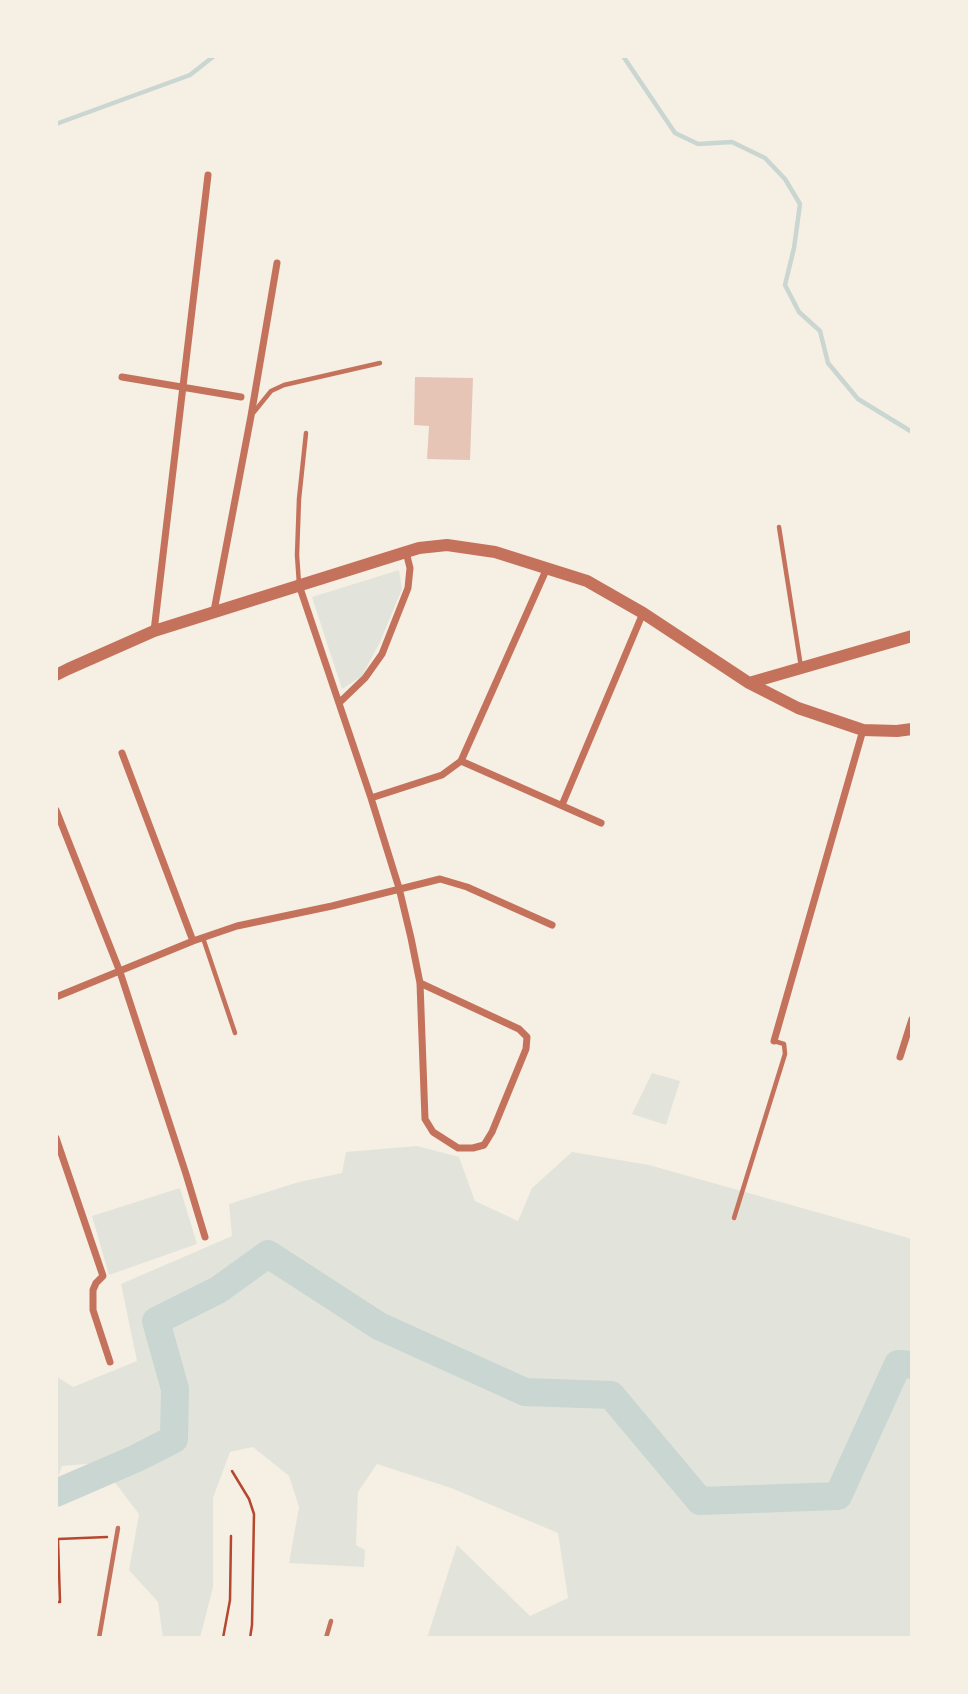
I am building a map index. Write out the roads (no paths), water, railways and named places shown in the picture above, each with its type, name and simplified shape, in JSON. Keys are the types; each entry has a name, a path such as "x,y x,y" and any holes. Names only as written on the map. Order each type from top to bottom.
{"street":[{"path":"154,631 208,175"},
{"path":"214,611 277,263"},
{"path":"122,377 241,397"},
{"path":"56,676 68,668 154,631 419,548 447,545 495,552 586,581 643,613 750,684 798,708 863,730 912,729"},
{"path":"340,702 365,678 382,654 408,588 410,568 406,552"},
{"path":"371,798 442,775 461,761 547,568"},
{"path":"299,585 371,798 399,888 411,938 420,983 425,1119 433,1132 458,1148 484,1145 492,1132 526,1049 527,1037 519,1029 420,983"},
{"path":"562,805 643,613"},
{"path":"750,684 912,636"},
{"path":"774,1041 863,730"},
{"path":"122,752 193,941"},
{"path":"461,761 601,823"},
{"path":"56,810 120,972 187,1174 205,1237"},
{"path":"56,998 203,937 237,926 440,879 453,881 552,925"},
{"path":"900,1057 912,1018"},
{"path":"56,1138 103,1276 93,1290 93,1310 110,1362"}],"lane":[{"path":"251,416 271,391 284,385 380,363"},
{"path":"299,585 299,499 306,433"},
{"path":"779,527 801,668"},
{"path":"203,937 235,1033"},
{"path":"734,1218 785,1054 784,1044 774,1041"},
{"path":"99,1638 118,1528"},
{"path":"326,1638 331,1621"}],"waterway":[{"path":"56,124 190,75 214,56"},
{"path":"623,56 675,133 698,144 732,142 765,158 785,179 800,204 794,248 785,285 799,312 820,331 828,363 858,399 912,432"},
{"path":"56,1493 174,1439 175,1389 156,1321 218,1290 268,1254 379,1326 525,1392 611,1395 700,1501 838,1496 898,1364 912,1365"}]}
